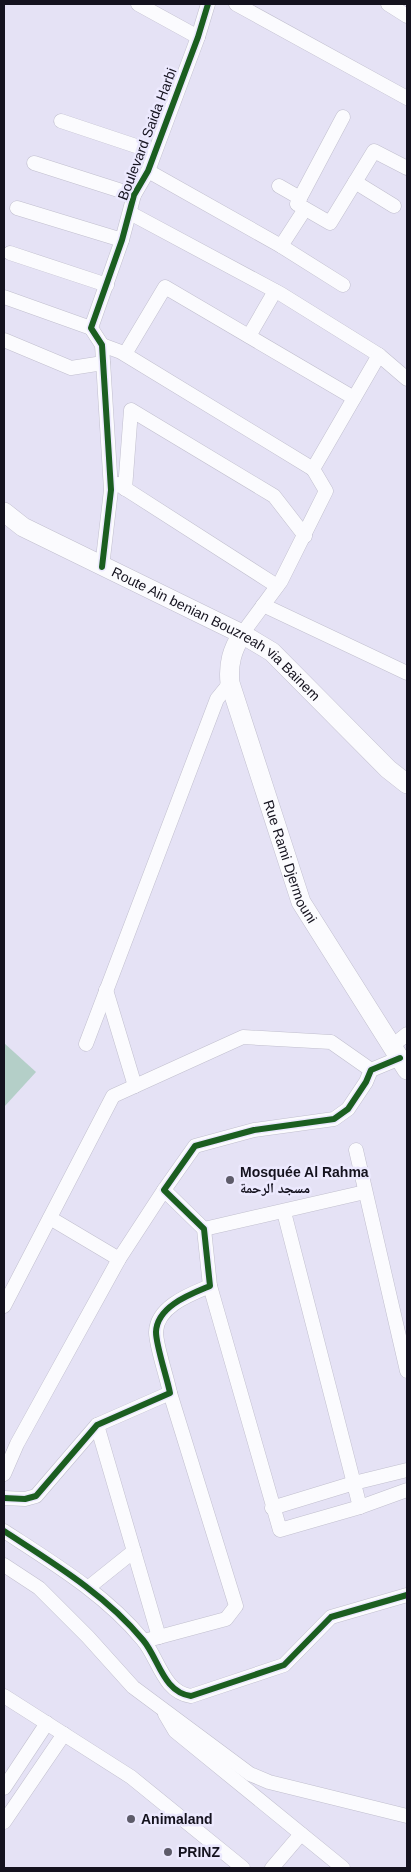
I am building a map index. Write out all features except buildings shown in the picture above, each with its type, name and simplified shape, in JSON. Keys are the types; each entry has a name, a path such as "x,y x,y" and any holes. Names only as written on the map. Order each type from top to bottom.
{"main road":[{"name":"Route Ain benian Bouzreah via Bainem","path":"4,512 23,528 242,634 272,652 388,770 407,784"},
{"name":"Rue Rami Djermouni","path":"242,634 234,647 230,660 230,683 301,902 399,1058"}],"street":[{"path":"138,4 198,37"},
{"name":"Boulevard Saida Harbi","path":"91,328 122,240 134,195 148,171 198,37 208,4"},
{"path":"236,4 407,98"},
{"path":"388,4 407,16"},
{"path":"281,246 343,117"},
{"path":"61,121 154,152"},
{"path":"279,186 330,223 374,151 407,168"},
{"path":"34,163 134,195"},
{"path":"148,171 281,246 343,285"},
{"path":"355,182 394,206"},
{"path":"17,208 122,240"},
{"path":"130,213 276,290 405,373"},
{"path":"10,253 107,285"},
{"path":"125,354 165,287 354,398"},
{"path":"249,336 276,290"},
{"path":"4,297 91,328 102,345 111,479 102,567"},
{"path":"4,340 71,368 103,364"},
{"path":"102,345 125,354 313,469 326,491 305,536 277,586 242,634"},
{"path":"313,469 379,355"},
{"path":"125,489 131,410 274,496 305,536"},
{"path":"111,479 277,586"},
{"path":"263,605 407,673"},
{"path":"86,1044 217,699 230,683"},
{"path":"106,990 135,1086"},
{"path":"4,1474 16,1444 119,1259 195,1146 254,1130 334,1120 348,1109 366,1082 370,1070 399,1058 407,1034"},
{"path":"4,1306 113,1096 242,1037 331,1042 370,1070"},
{"path":"356,1150 364,1192 407,1371"},
{"path":"164,1190 204,1229 210,1286 272,1508 280,1530 360,1507 407,1490"},
{"path":"204,1229 364,1192"},
{"path":"284,1212 360,1507"},
{"path":"50,1218 119,1259"},
{"path":"144,1640 226,1618 236,1606 170,1392 156,1332 159,1320 165,1312 185,1296 210,1286"},
{"path":"4,1498 25,1499 36,1496 97,1425 170,1392"},
{"path":"97,1425 159,1637"},
{"path":"272,1508 354,1483 407,1470"},
{"path":"4,1531 89,1587 144,1640 166,1681 181,1694 191,1696 284,1665 331,1617 407,1595"},
{"path":"89,1587 134,1551"},
{"path":"4,1565 38,1588 88,1637 133,1687 250,1774 262,1779 407,1816"},
{"path":"4,1696 131,1777 242,1868"},
{"path":"162,1708 175,1731 343,1868"},
{"path":"4,1788 47,1723"},
{"path":"4,1822 64,1734"},
{"path":"272,1868 301,1834"}],"green space":[{"path":"4,1043 36,1072 4,1107"}],"cycle path":[{"path":"102,567 111,490 102,345 91,328 122,240 134,195 148,171 198,37 208,4"},
{"path":"4,1498 25,1499 36,1496 97,1425 170,1393 156,1338 158,1323 162,1315 176,1302 210,1286 204,1229 164,1190 195,1146 254,1130 334,1119 348,1109 366,1082 371,1070 400,1058"},
{"path":"4,1531 78,1580 112,1608 143,1640 168,1682 182,1693 191,1696 284,1665 331,1617 407,1595"}],"place":[{"name":"Mosquée Al Rahma مسجد الرحمة","path":"230,1180"},
{"name":"Animaland","path":"131,1819"},
{"name":"PRINZ","path":"168,1852"}]}
